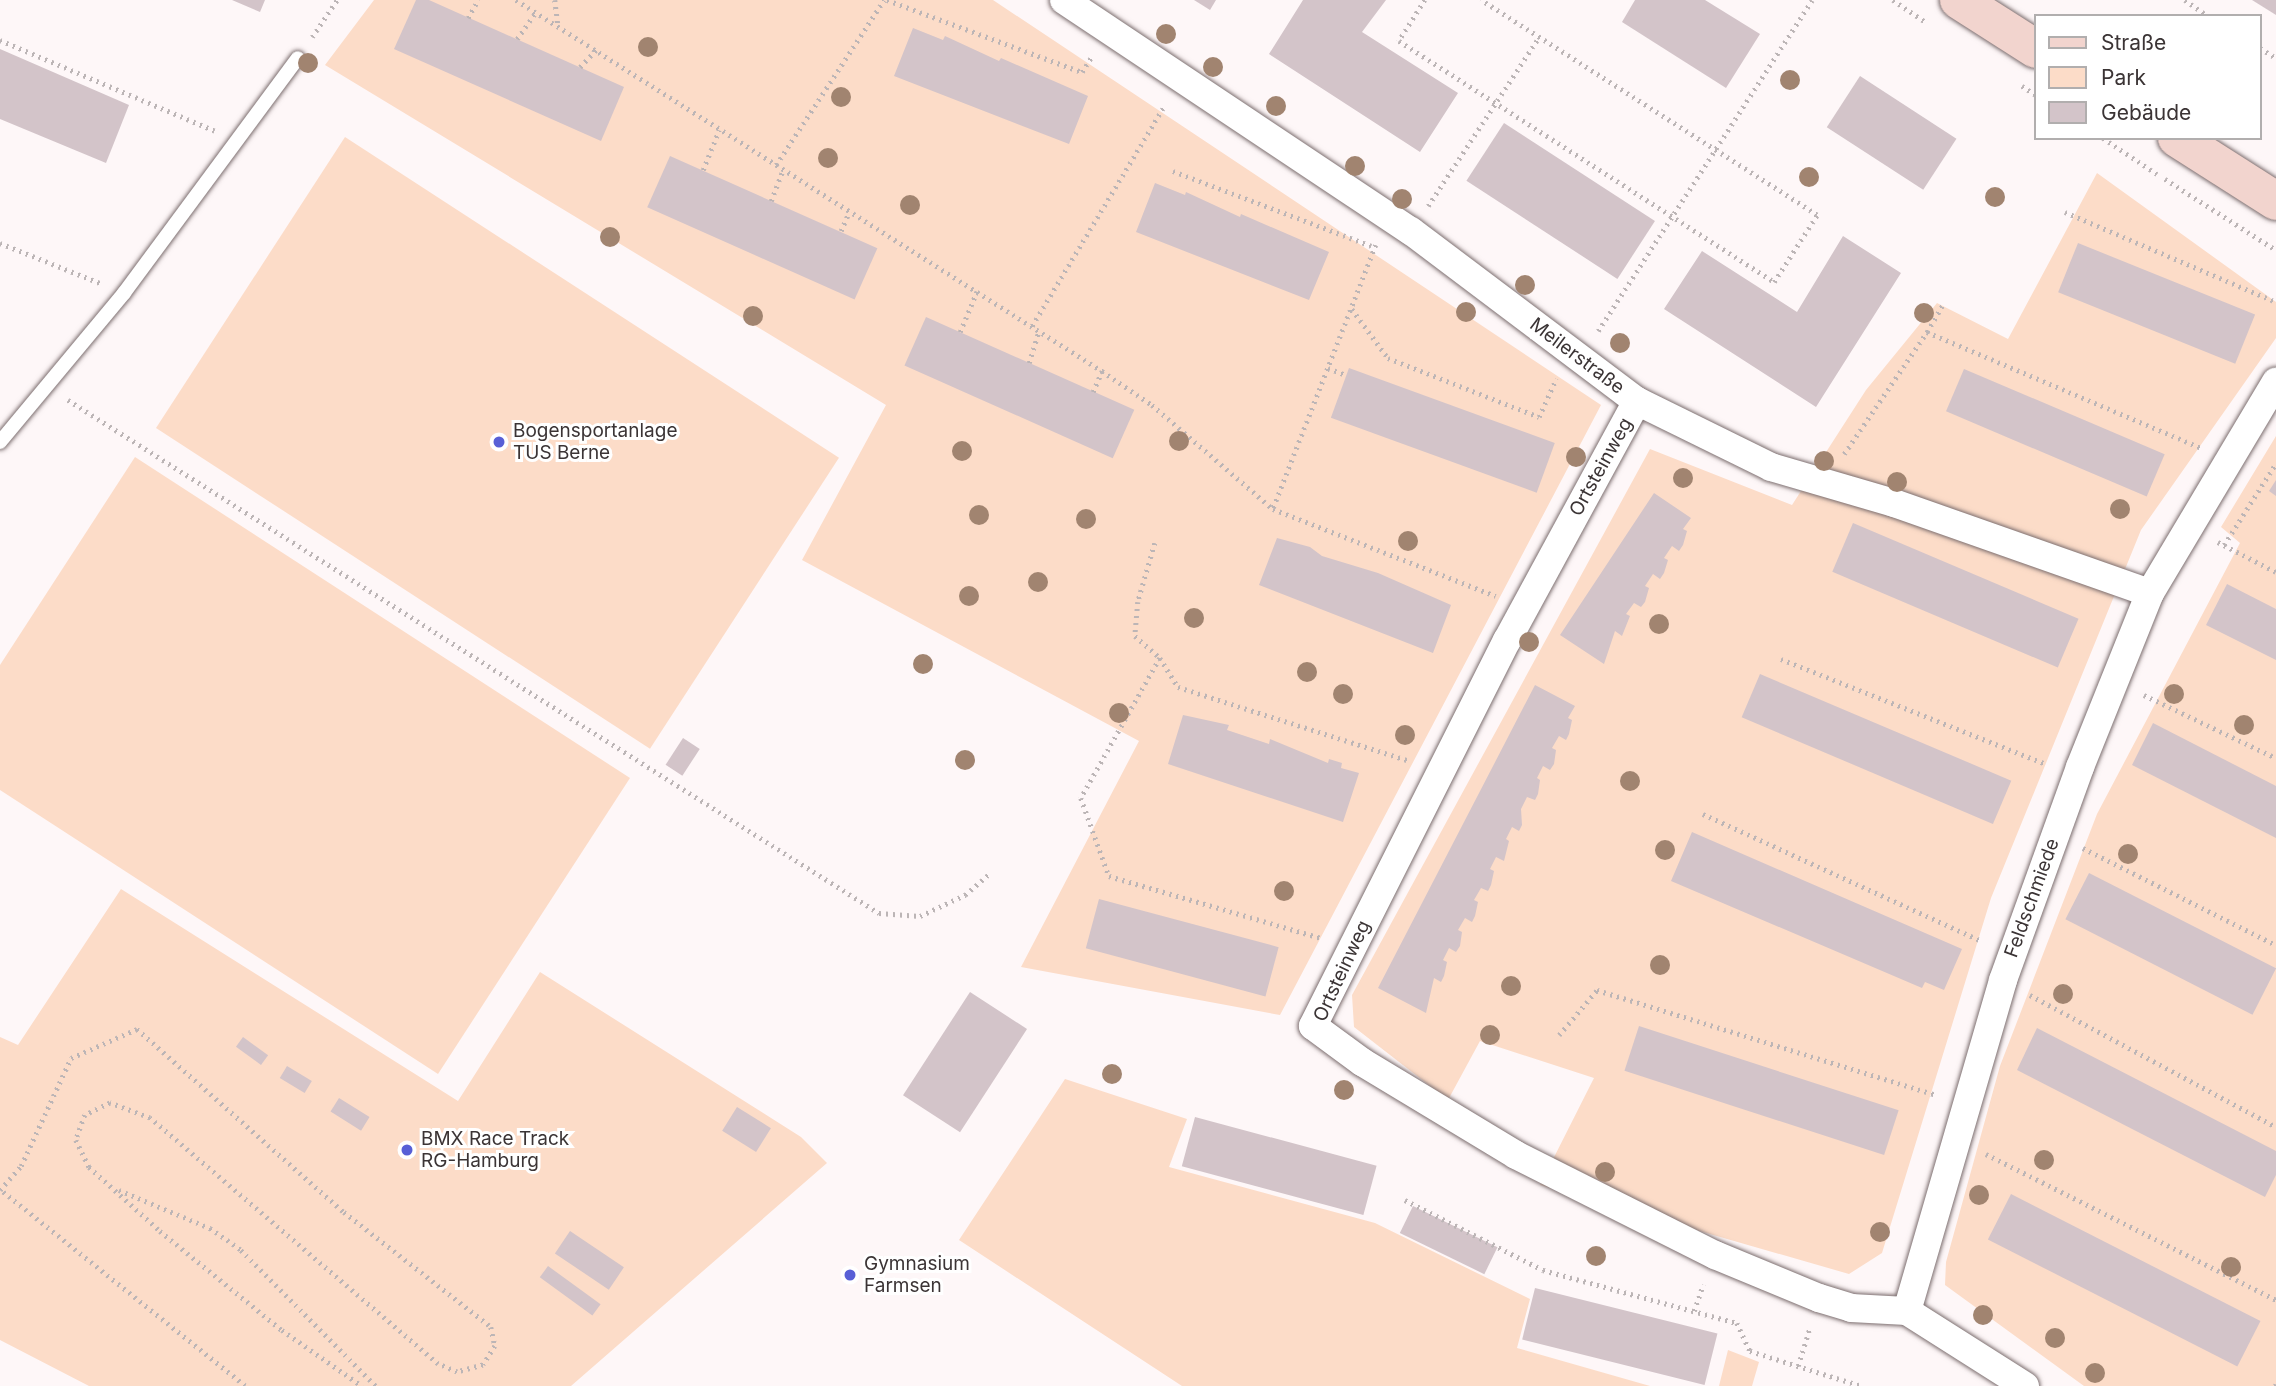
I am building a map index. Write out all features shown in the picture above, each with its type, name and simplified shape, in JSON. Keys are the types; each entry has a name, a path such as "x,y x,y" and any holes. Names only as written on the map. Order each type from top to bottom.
{"main road":[{"path":"1959,0 2035,48"},
{"path":"2180,140 2276,201"}],"street":[{"name":"Meilerstraße","path":"1064,0 1411,231 1637,401 1771,467 1823,485 1894,503 2150,593"},
{"name":"Feldschmiede","path":"1906,1311 2007,967 2076,776 2150,593 2187,526 2276,383"},
{"name":"Ortsteinweg","path":"1637,401 1525,607 1313,1026 1362,1062 1516,1155 1715,1255 1819,1298 1851,1308 1906,1311"},
{"path":"1906,1311 2025,1386"}],"lane":[{"path":"0,442 124,293 241,142 298,58"}],"path":[{"path":"298,58 337,0"},
{"path":"468,18 478,0"},
{"path":"516,0 1102,371 1152,405 1273,509 1525,607"},
{"path":"555,0 558,25"},
{"path":"776,165 886,0 1082,72 1110,29"},
{"path":"1424,0 1399,41 1774,282 1817,215 1481,0"},
{"path":"1352,308 1388,358 1539,416 1574,354 1671,215 1812,0"},
{"path":"2185,0 2205,14"},
{"path":"517,39 536,12"},
{"path":"1411,231 1539,37"},
{"path":"0,40 241,142"},
{"path":"580,67 597,49"},
{"path":"1032,326 1181,78"},
{"path":"704,170 719,131"},
{"path":"2106,140 2276,250"},
{"path":"771,201 783,169"},
{"path":"1173,171 1375,248"},
{"path":"841,231 849,212"},
{"path":"2065,212 2276,302"},
{"path":"1273,509 1387,215"},
{"path":"0,243 124,293"},
{"path":"960,332 977,291"},
{"path":"1823,485 1944,303"},
{"path":"1029,363 1039,331"},
{"path":"1927,332 2228,459"},
{"path":"1328,368 1346,374"},
{"path":"1093,392 1102,371"},
{"path":"46,387 879,913 920,916 965,895 989,874"},
{"path":"2224,545 2276,463"},
{"path":"2187,526 2276,572"},
{"path":"1155,543 1138,602 1135,636 1160,658 1178,687 1441,771"},
{"path":"1160,658 1081,798 1110,876 1353,947"},
{"path":"1781,659 2076,776"},
{"path":"2115,681 2276,758"},
{"path":"1703,814 2007,967 2276,1127"},
{"path":"2055,835 2276,945"},
{"path":"1559,1035 1597,990 1967,1104"},
{"path":"245,1386 1,1190 20,1166 71,1058 137,1030 344,1212 491,1327 495,1346 482,1365 457,1372 438,1364 150,1118 110,1103 85,1115 76,1140 83,1160 282,1330 362,1386"},
{"path":"1957,1140 2276,1300"},
{"path":"114,1188 210,1228 241,1250 376,1386"},
{"path":"1405,1200 1544,1270 1737,1323 1750,1351 1862,1386"},
{"path":"1798,1366 1819,1298"}],"green space":[{"path":"374,0 993,0 1601,405 1280,1015 1021,967 1139,741 802,560 886,405 325,65"},
{"name":"Bogensportanlage TUS Berne","path":"345,137 839,458 650,749 156,428"},
{"path":"2097,173 2276,302 2276,338 2141,530 1991,898 1882,1253 1849,1274 1540,1185 1594,1078 1480,1041 1448,1100 1354,1027 1352,995 1650,449 1792,505 1866,390 1937,303 2008,339"},
{"path":"2276,436 2276,1386 2084,1386 1945,1285 1946,1262 2000,1066 2097,814 2240,543 2221,527"},
{"path":"135,457 630,778 438,1074 0,790 0,665"},
{"name":"BMX Race Track RG-Hamburg","path":"121,889 458,1101 540,972 801,1137 827,1163 571,1386 89,1386 0,1340 0,1037 18,1045"},
{"path":"1065,1079 1187,1119 1169,1167 1375,1223 1530,1299 1517,1348 1650,1386 1182,1386 959,1240"},
{"path":"1728,1350 1759,1362 1752,1386 1719,1386"}],"building":[{"path":"232,0 265,0 260,12"},
{"path":"416,0 429,0 624,87 601,141 394,49"},
{"path":"1194,0 1216,0 1210,10"},
{"path":"1303,0 1386,0 1362,32 1458,93 1420,152 1269,54"},
{"path":"1635,0 1705,0 1760,34 1726,88 1622,22"},
{"path":"2252,0 2276,0 2276,15"},
{"path":"913,28 943,40 945,36 999,61 1001,58 1088,96 1069,144 894,76"},
{"path":"0,49 129,105 106,163 0,119"},
{"path":"1860,76 1956,139 1923,190 1827,127"},
{"path":"1504,123 1655,221 1617,279 1466,181"},
{"path":"670,156 877,248 855,299 647,207"},
{"path":"1155,183 1185,195 1186,192 1240,217 1241,214 1329,252 1309,300 1136,232"},
{"path":"1843,236 1901,273 1816,407 1664,309 1702,251 1797,312"},
{"path":"2078,243 2255,315 2235,364 2058,292"},
{"path":"926,317 1134,410 1113,458 904,365"},
{"path":"1349,368 1555,443 1537,493 1331,418"},
{"path":"1964,369 2165,454 2147,497 1946,411"},
{"path":"2276,480 2276,496 2269,491"},
{"path":"1654,493 1691,518 1683,529 1687,531 1679,551 1672,546 1664,558 1668,560 1660,579 1653,574 1645,586 1649,588 1645,602 1641,607 1634,603 1626,614 1630,616 1622,636 1615,631 1604,664 1560,635"},
{"path":"1853,523 2079,619 2058,668 1832,572"},
{"path":"1277,538 1310,547 1322,556 1378,573 1451,605 1433,653 1259,585"},
{"path":"2227,584 2276,609 2276,660 2206,625"},
{"path":"1760,674 2011,781 1993,824 1742,717"},
{"path":"1535,685 1575,706 1568,718 1572,720 1569,734 1566,740 1559,736 1552,748 1556,750 1554,764 1550,770 1543,766 1537,778 1540,780 1535,800 1527,797 1521,809 1522,825 1519,831 1512,827 1506,839 1509,841 1504,861 1496,857 1490,869 1494,871 1488,891 1481,888 1474,900 1478,902 1472,922 1465,918 1458,930 1462,932 1460,946 1456,952 1449,948 1443,960 1447,962 1444,976 1441,982 1434,978 1426,1013 1378,988"},
{"path":"1183,715 1229,725 1227,730 1269,744 1270,739 1328,763 1329,759 1342,763 1341,768 1359,773 1343,822 1168,764"},
{"path":"2153,723 2276,786 2276,838 2132,765"},
{"path":"683,738 700,749 682,776 666,765"},
{"path":"1692,832 1962,949 1944,990 1925,982 1922,988 1671,881"},
{"path":"2089,873 2276,968 2253,1015 2065,919"},
{"path":"1099,899 1279,947 1265,996 1086,948"},
{"path":"970,992 1027,1029 960,1132 903,1095"},
{"path":"1639,1026 1899,1110 1884,1155 1624,1071"},
{"path":"2037,1028 2276,1151 2276,1175 2265,1197 2017,1070"},
{"path":"243,1037 268,1055 261,1065 236,1047"},
{"path":"287,1066 312,1081 305,1093 280,1078"},
{"path":"339,1098 370,1117 361,1131 331,1112"},
{"path":"737,1107 771,1128 756,1152 722,1131"},
{"path":"1195,1117 1377,1166 1363,1215 1182,1166"},
{"path":"2011,1194 2260,1321 2237,1367 1988,1239"},
{"path":"1413,1206 1497,1247 1484,1274 1400,1233"},
{"path":"570,1231 624,1267 609,1290 555,1253"},
{"path":"548,1266 601,1304 592,1316 540,1277"},
{"path":"1535,1288 1717,1333 1705,1385 1522,1339"}],"place":[{"name":"Bogensportanlage TUS Berne","path":"499,442"},
{"name":"BMX Race Track RG-Hamburg","path":"407,1150"},
{"name":"Gymnasium Farmsen","path":"850,1275"}]}
